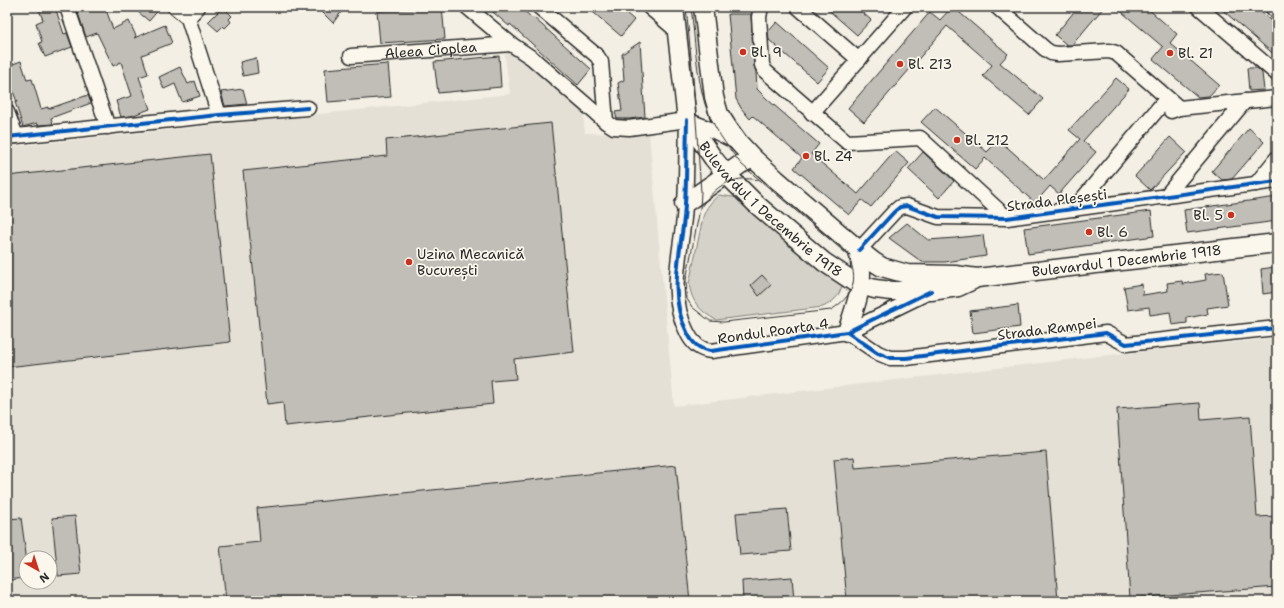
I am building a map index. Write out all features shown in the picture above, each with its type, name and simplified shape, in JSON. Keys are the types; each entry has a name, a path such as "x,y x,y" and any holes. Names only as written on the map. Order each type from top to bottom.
{"main road":[{"name":"Bulevardul 1 Decembrie 1918","path":"674,7 687,120 726,174 756,204 824,262 860,285 892,291 931,291 958,287 977,278"},
{"name":"Bulevardul 1 Decembrie 1918","path":"703,7 714,97 719,114 739,143 753,158 859,250 882,267 907,274 956,275 977,278 1277,242"},
{"path":"684,204 741,164 753,158"},
{"path":"847,332 860,285 861,272 859,250"}],"street":[{"path":"67,7 108,127"},
{"path":"175,7 188,18 219,115"},
{"path":"188,18 198,7"},
{"path":"468,7 511,44 537,62 606,122 614,127 630,128 687,120 739,143"},
{"path":"540,7 597,56 601,62 606,122"},
{"path":"649,7 676,30"},
{"path":"761,7 759,17 762,65 765,72 812,113 847,142 920,138 1007,218"},
{"path":"798,7 859,60"},
{"path":"812,113 905,7"},
{"path":"997,7 1044,49 1051,53 1058,54 1109,51 1116,53 1179,108"},
{"path":"1198,7 1277,74"},
{"path":"1272,7 1277,12"},
{"name":"Aleea Cioplea","path":"351,56 511,44"},
{"path":"1074,209 1167,98"},
{"path":"1150,119 1179,108 1277,98"},
{"path":"1164,196 1245,101"},
{"path":"7,112 12,136 219,115 308,108"},
{"name":"Rondul Poarta 4","path":"687,120 684,204 676,279 677,301 684,326 692,341 700,349 711,351 847,332 931,291"},
{"path":"1256,184 1277,158"},
{"name":"Strada Pleșești","path":"859,250 900,207 907,206 938,216 1007,218 1277,181"},
{"name":"Strada Rampei","path":"847,332 878,353 890,358 906,358 1106,333 1126,344 1277,328"}],"shaded area":[{"path":"504,50 511,50 583,112 585,133 649,134 674,406 1117,354 1277,338 1277,601 7,601 7,147 510,94"},
{"path":"719,195 739,198 839,280 842,286 835,299 823,307 716,320 701,310 692,296 689,284 703,217 709,205"}],"building":[{"path":"38,7 55,7 64,34 67,33 72,47 45,57 39,43 42,42 36,23 43,20"},
{"path":"76,7 105,7 113,29 129,21 136,36 134,38 165,25 172,43 142,55 148,74 139,77 150,109 131,116 121,117 116,101 132,96 121,62 113,66 97,33 86,37"},
{"path":"132,7 161,7 149,21"},
{"path":"223,7 232,16 229,19 231,22 225,28 223,26 218,31 208,22"},
{"path":"329,7 345,7 333,23 323,13"},
{"path":"442,7 445,39 380,43 377,11"},
{"path":"487,7 520,7 591,69 578,85 510,24 509,26"},
{"path":"587,7 619,7 634,20 621,36"},
{"path":"825,7 856,7 871,20 857,35"},
{"name":"Bl. Z13","path":"952,7 1008,54 1000,63 1043,99 1029,115 983,76 992,65 947,26 864,122 848,108 930,12 940,20"},
{"path":"1078,7 1104,7 1072,45 1067,45 1055,35"},
{"name":"Bl. Z1","path":"1116,7 1146,7 1177,34 1170,43 1219,85 1209,96 1198,97 1153,59 1163,47"},
{"path":"1219,7 1255,7 1277,26 1277,57"},
{"name":"Bl. Z4","path":"728,14 751,14 757,89 819,144 811,154 858,194 895,151 909,163 871,207 862,200 849,215 794,168 802,158 753,116 750,119 741,108 736,99"},
{"path":"777,22 829,68 817,82 769,40 768,32"},
{"path":"640,42 645,117 617,119 615,112 622,111 618,83 624,80 622,54"},
{"path":"499,56 501,87 438,93 434,62"},
{"path":"256,58 258,73 243,76 240,62"},
{"path":"21,61 27,80 32,79 41,109 48,107 48,109 88,95 91,103 51,118 53,124 38,125 37,123 23,127 15,102 17,102 7,75 10,73 8,66"},
{"path":"388,64 391,97 328,102 325,69"},
{"path":"180,67 188,84 195,81 200,96 182,102 175,84 164,89 159,77"},
{"path":"1247,68 1257,68 1262,73 1264,90 1249,91"},
{"name":"Bl. Z12","path":"1116,78 1129,89 1083,141 1096,152 1059,194 1050,186 1035,203 985,158 975,169 921,122 935,107 987,152 999,140 1044,180 1080,139 1069,130"},
{"path":"243,89 247,104 225,106 221,92"},
{"name":"Uzina Mecanică București","path":"551,123 574,352 514,359 516,379 491,381 493,404 285,426 283,402 267,404 243,171 387,156 386,140"},
{"path":"1249,128 1264,142 1232,179 1222,180 1212,171"},
{"path":"1170,137 1186,152 1150,190 1135,176"},
{"path":"923,152 954,181 939,198 908,169"},
{"path":"210,154 230,342 7,367 7,176"},
{"name":"Bl. 5","path":"1277,197 1277,221 1187,233 1184,210"},
{"name":"Bl. 6","path":"1151,211 1154,236 1028,254 1024,228"},
{"path":"907,223 928,240 983,235 986,256 945,262 922,262 889,238"},
{"path":"1275,267 1277,292 1263,294 1261,269"},
{"path":"1223,272 1228,305 1207,308 1208,314 1187,318 1187,323 1172,325 1170,312 1150,315 1149,307 1128,310 1124,287 1142,284 1143,295 1168,291 1167,283 1182,281 1183,284 1206,280 1205,274"},
{"path":"762,275 771,285 759,296 751,285"},
{"path":"1018,305 1020,327 973,333 970,311"},
{"path":"1200,403 1201,420 1250,416 1257,517 1277,516 1277,587 1130,598 1117,409"},
{"path":"1046,452 1058,601 847,601 834,459 854,457 855,468"},
{"path":"676,465 690,601 226,601 220,546 260,542 257,508"},
{"path":"787,509 791,551 740,555 736,513"},
{"path":"75,516 81,574 58,576 58,550 55,550 52,518"},
{"path":"21,518 25,550 18,550 18,579 7,580 7,519"},
{"path":"792,577 794,601 743,601 742,581"}],"tram line":[{"path":"686,7 693,77 701,192 700,209 686,280 687,299 692,307 710,321 724,322 831,310 845,299 852,287 854,280 848,255 741,164 720,136 708,112 702,92 691,7"},
{"path":"701,207 719,187 726,183 741,179 759,180"}],"cycle path":[{"path":"7,137 219,115 308,108"},
{"path":"687,120 685,206 678,261 677,290 681,318 687,332 696,345 711,351 847,332 931,291"},
{"path":"859,250 900,207 907,206 938,217 1007,218 1277,181"},
{"path":"847,332 878,353 890,358 906,358 1106,333 1126,344 1277,328"}],"place":[{"name":"Bl. 9","path":"743,52"},
{"name":"Bl. Z1","path":"1170,53"},
{"name":"Bl. Z13","path":"900,64"},
{"name":"Bl. Z12","path":"957,140"},
{"name":"Bl. Z4","path":"806,156"},
{"name":"Bl. 5","path":"1231,215"},
{"name":"Bl. 6","path":"1089,232"},
{"name":"Uzina Mecanică București","path":"409,262"}]}
